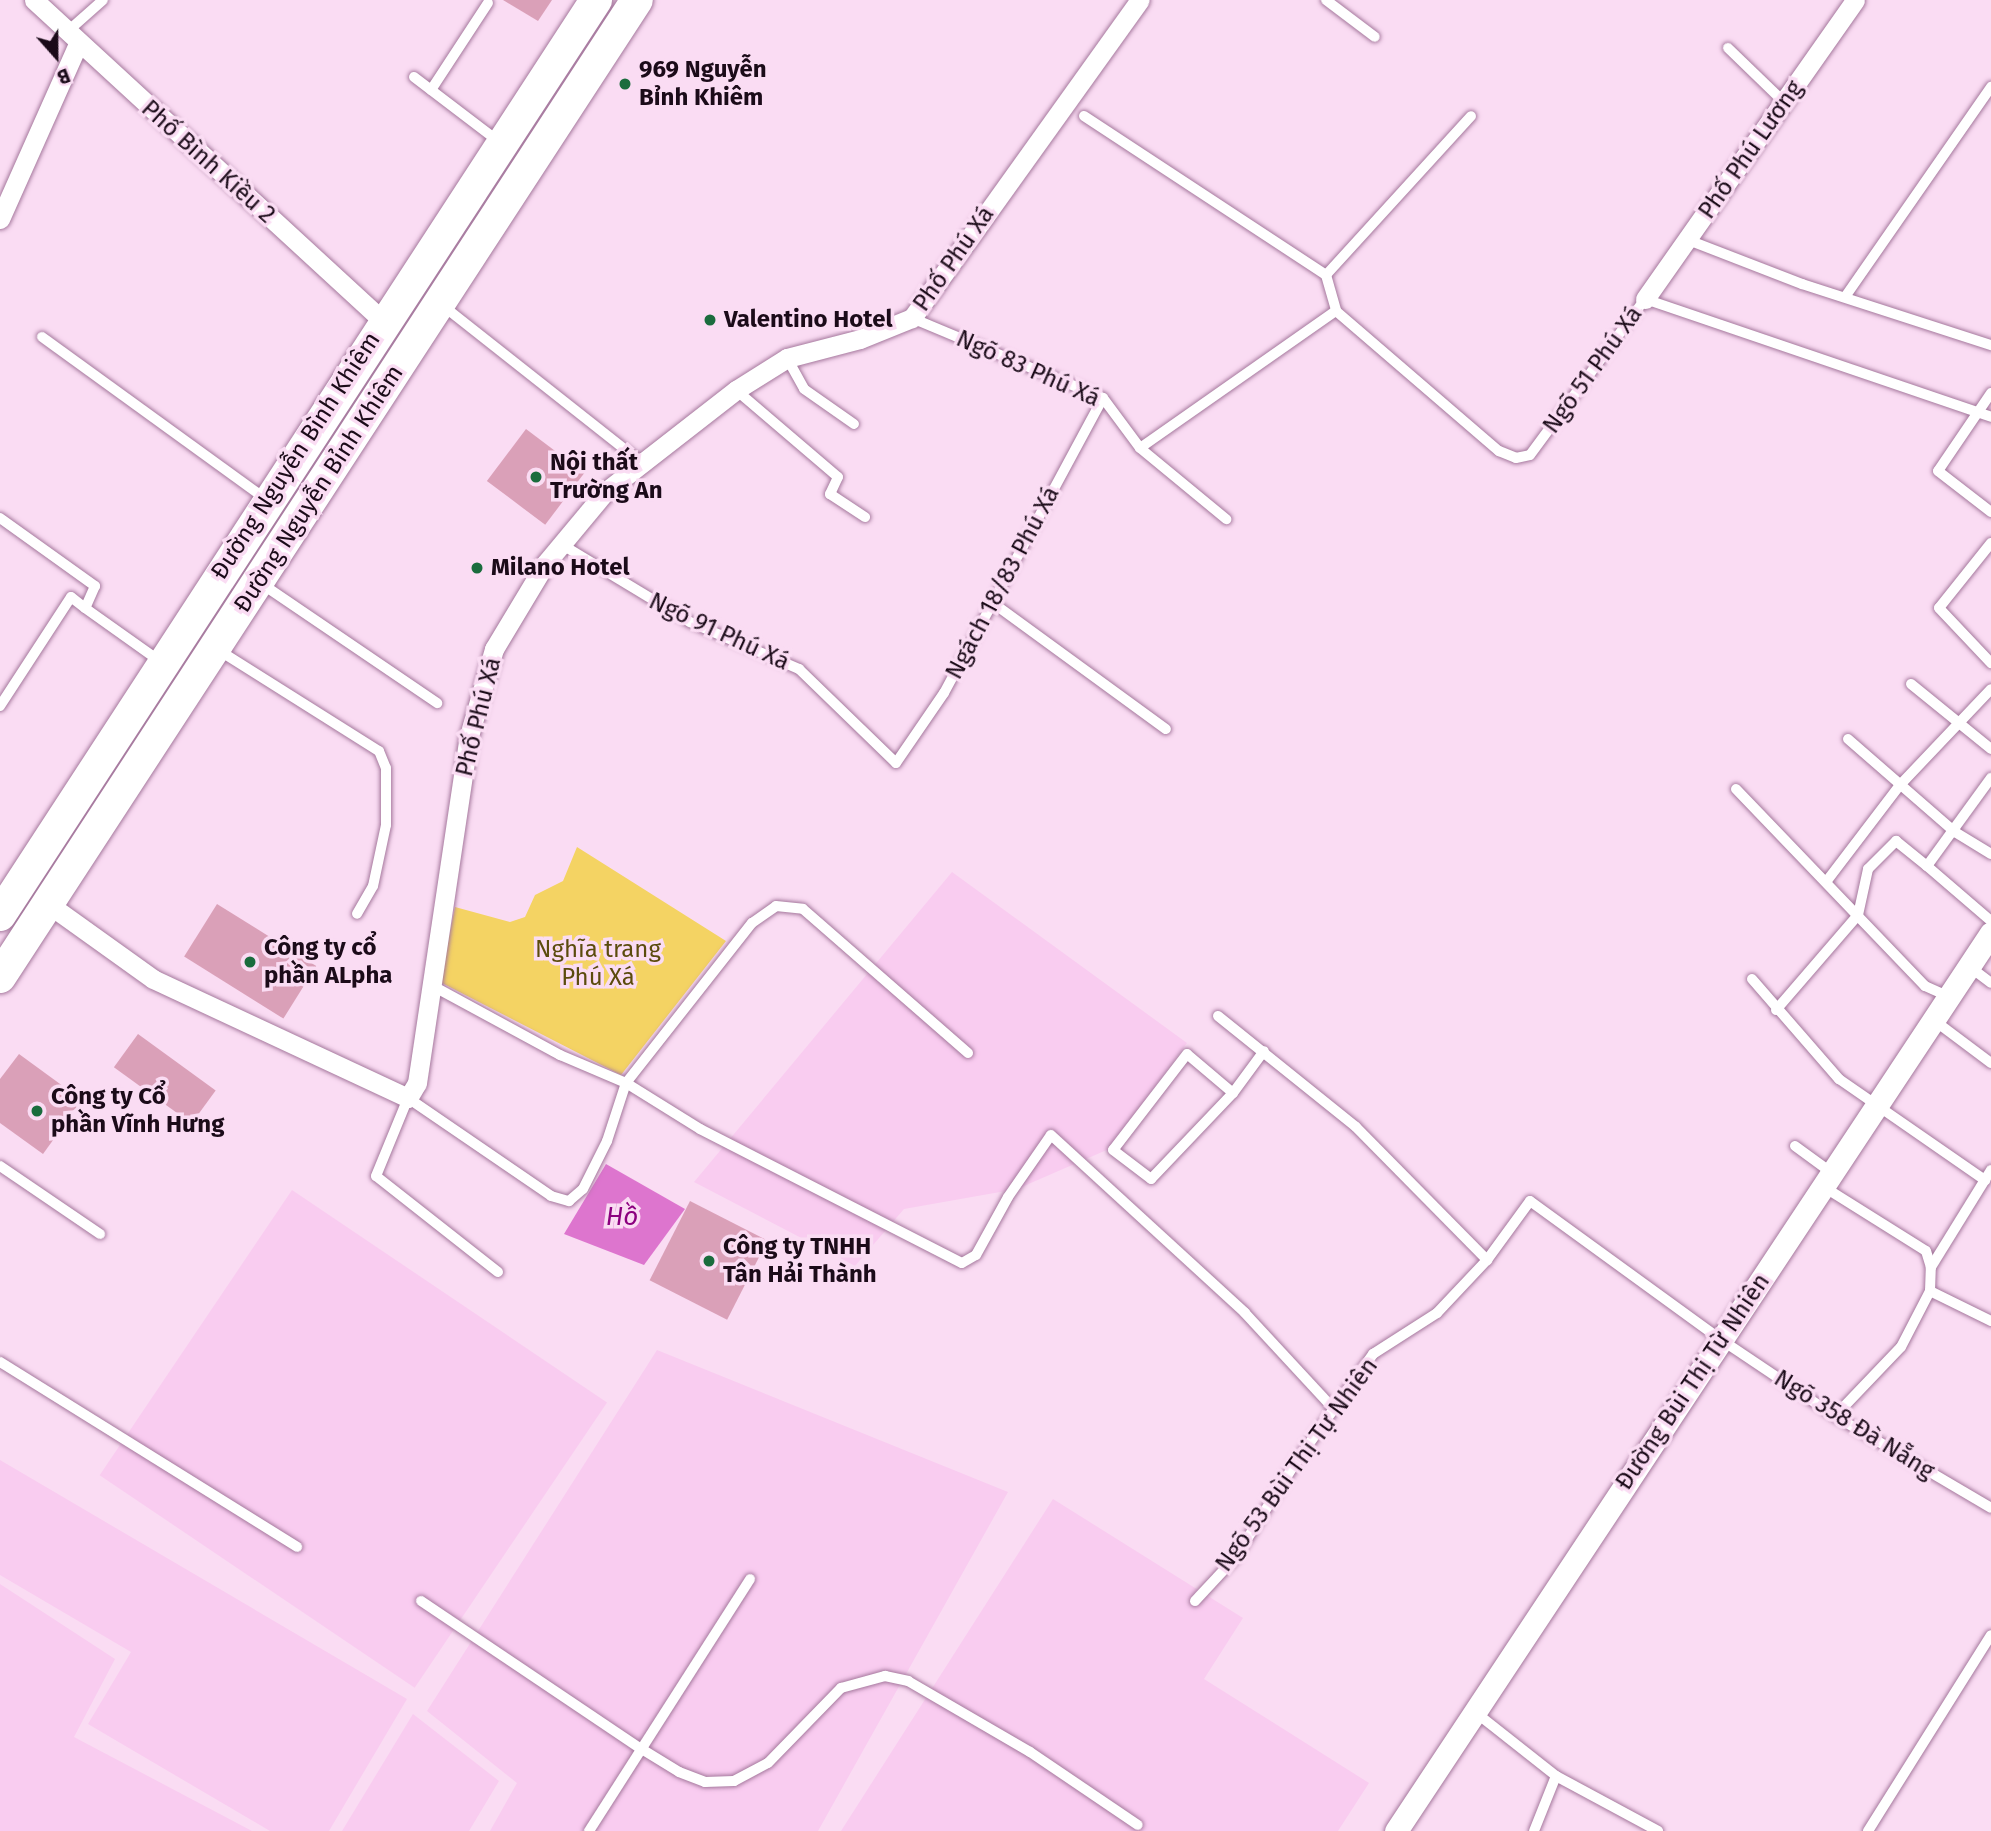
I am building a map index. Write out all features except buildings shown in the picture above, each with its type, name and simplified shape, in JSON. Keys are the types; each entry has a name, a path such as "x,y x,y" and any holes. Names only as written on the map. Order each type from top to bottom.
{"highway":[{"name":"Đường Nguyễn Bình Khiêm","path":"0,915 13,886 596,0"},
{"name":"Đường Nguyễn Bỉnh Khiêm","path":"0,977 637,0"},
{"path":"13,886 47,903"}],"street":[{"name":"Phố Bình Kiều 2","path":"34,0 72,38 384,322"},
{"name":"Phố Phú Xá","path":"408,1098 417,1083 469,736 491,662 545,564 604,492 736,390 787,358 860,339 912,318 1140,0"},
{"name":"Phố Phú Lương","path":"1645,299 1855,0"},
{"path":"0,219 72,38"},
{"path":"47,903 153,979 408,1098"},
{"name":"Đường Bùi Thị Từ Nhiên","path":"1396,1831 1991,933"}],"lane":[{"path":"72,38 103,0"},
{"path":"1326,0 1375,37"},
{"path":"431,90 488,3"},
{"path":"1728,48 1785,103"},
{"path":"414,77 502,143"},
{"path":"1845,297 1991,87"},
{"path":"1084,116 1326,275 1336,311 1140,448"},
{"path":"1326,275 1471,116"},
{"path":"1688,240 1845,297 1991,345"},
{"name":"Ngõ 51 Phú Xá","path":"1336,311 1499,451 1517,458 1530,455 1645,299 1978,410 1991,417"},
{"path":"439,302 642,463"},
{"name":"Ngõ 83 Phú Xá","path":"912,318 1103,398 1140,448 1226,519"},
{"path":"41,337 267,501"},
{"path":"787,358 804,389 833,414 854,424"},
{"path":"736,390 838,477 830,494 865,517"},
{"path":"1991,393 1938,471 1991,512"},
{"name":"Ngách 18/83 Phú Xá","path":"896,763 944,694 1103,398"},
{"path":"0,519 95,586 85,608"},
{"path":"1991,543 1939,608 1991,663"},
{"name":"Ngõ 91 Phú Xá","path":"561,544 690,622 799,669 896,763"},
{"path":"259,582 437,703"},
{"path":"0,706 71,597 162,662"},
{"path":"993,603 1166,729"},
{"path":"216,649 379,751 386,768 386,825 373,886 357,914"},
{"path":"1911,684 1991,748"},
{"path":"1826,882 1900,785 1957,721 1991,689"},
{"path":"1848,739 1955,832 1991,854"},
{"path":"1927,866 1955,832 1991,778"},
{"path":"1736,789 1925,986 1950,997"},
{"path":"1776,1010 1858,915 1868,869 1896,841 1991,921"},
{"path":"498,1272 376,1176 408,1098 551,1196 569,1201 583,1188 607,1141 626,1083 752,923 776,906 790,904 803,909 968,1053"},
{"path":"1970,967 1991,983"},
{"path":"1752,979 1776,1010 1839,1079 1879,1104 1985,1180"},
{"path":"431,985 560,1055 626,1083 700,1129 962,1263 976,1255 1008,1197 1051,1135 1245,1313 1334,1409"},
{"path":"1218,1016 1356,1127 1487,1260"},
{"path":"1935,1021 1991,1063"},
{"path":"1233,1093 1187,1054 1113,1150 1151,1179 1233,1093 1264,1051"},
{"path":"1795,1146 1828,1180 1926,1251 1931,1267 1930,1291 1901,1347 1835,1416"},
{"path":"0,1166 100,1234"},
{"path":"1931,1267 1991,1170"},
{"name":"Ngõ 53 Bùi Thị Tự Nhiên","path":"1195,1601 1236,1558 1373,1354 1437,1313 1487,1260 1530,1201 1720,1339"},
{"path":"1930,1291 1991,1321"},
{"name":"Ngõ 358 Đà Nẵng","path":"1720,1339 1835,1416 1991,1508"},
{"path":"0,1362 297,1547"},
{"path":"589,1831 750,1579"},
{"path":"421,1601 640,1748 679,1772 705,1782 734,1781 768,1763 841,1688 885,1676 908,1681 1030,1752 1138,1825"},
{"path":"1868,1831 1991,1634"},
{"path":"1475,1712 1556,1776 1658,1831"},
{"path":"1534,1831 1556,1776"}],"shaded area":[{"path":"952,872 1187,1043 1109,1149 1017,1189 904,1209 855,1266 694,1182"},
{"path":"292,1190 607,1402 415,1688 100,1475"},
{"path":"657,1350 1008,1492 818,1831 490,1831 517,1783 427,1711"},
{"path":"0,1460 407,1699 329,1831 270,1831 88,1724 131,1652 0,1575"},
{"path":"1053,1499 1243,1618 1204,1679 1369,1783 1338,1831 841,1831"},
{"path":"0,1584 115,1659 74,1737 252,1831 0,1831"},
{"path":"413,1714 499,1781 469,1831 342,1831"}],"green space":[{"name":"Nghĩa trang Phú Xá","path":"577,847 726,941 621,1075 440,982 455,907 510,922 525,917 535,895 563,881"}],"water":[{"name":"Hồ","path":"606,1164 685,1209 644,1265 564,1234"}],"place":[{"name":"969 Nguyễn Bỉnh Khiêm","path":"625,84"},
{"name":"Valentino Hotel","path":"710,320"},
{"name":"Nội thất Trường An","path":"536,477"},
{"name":"Milano Hotel","path":"477,568"},
{"name":"Công ty cổ phần ALpha","path":"250,962"},
{"name":"Công ty Cổ phần Vĩnh Hưng","path":"37,1111"},
{"name":"Công ty TNHH Tân Hải Thành","path":"709,1261"}]}
